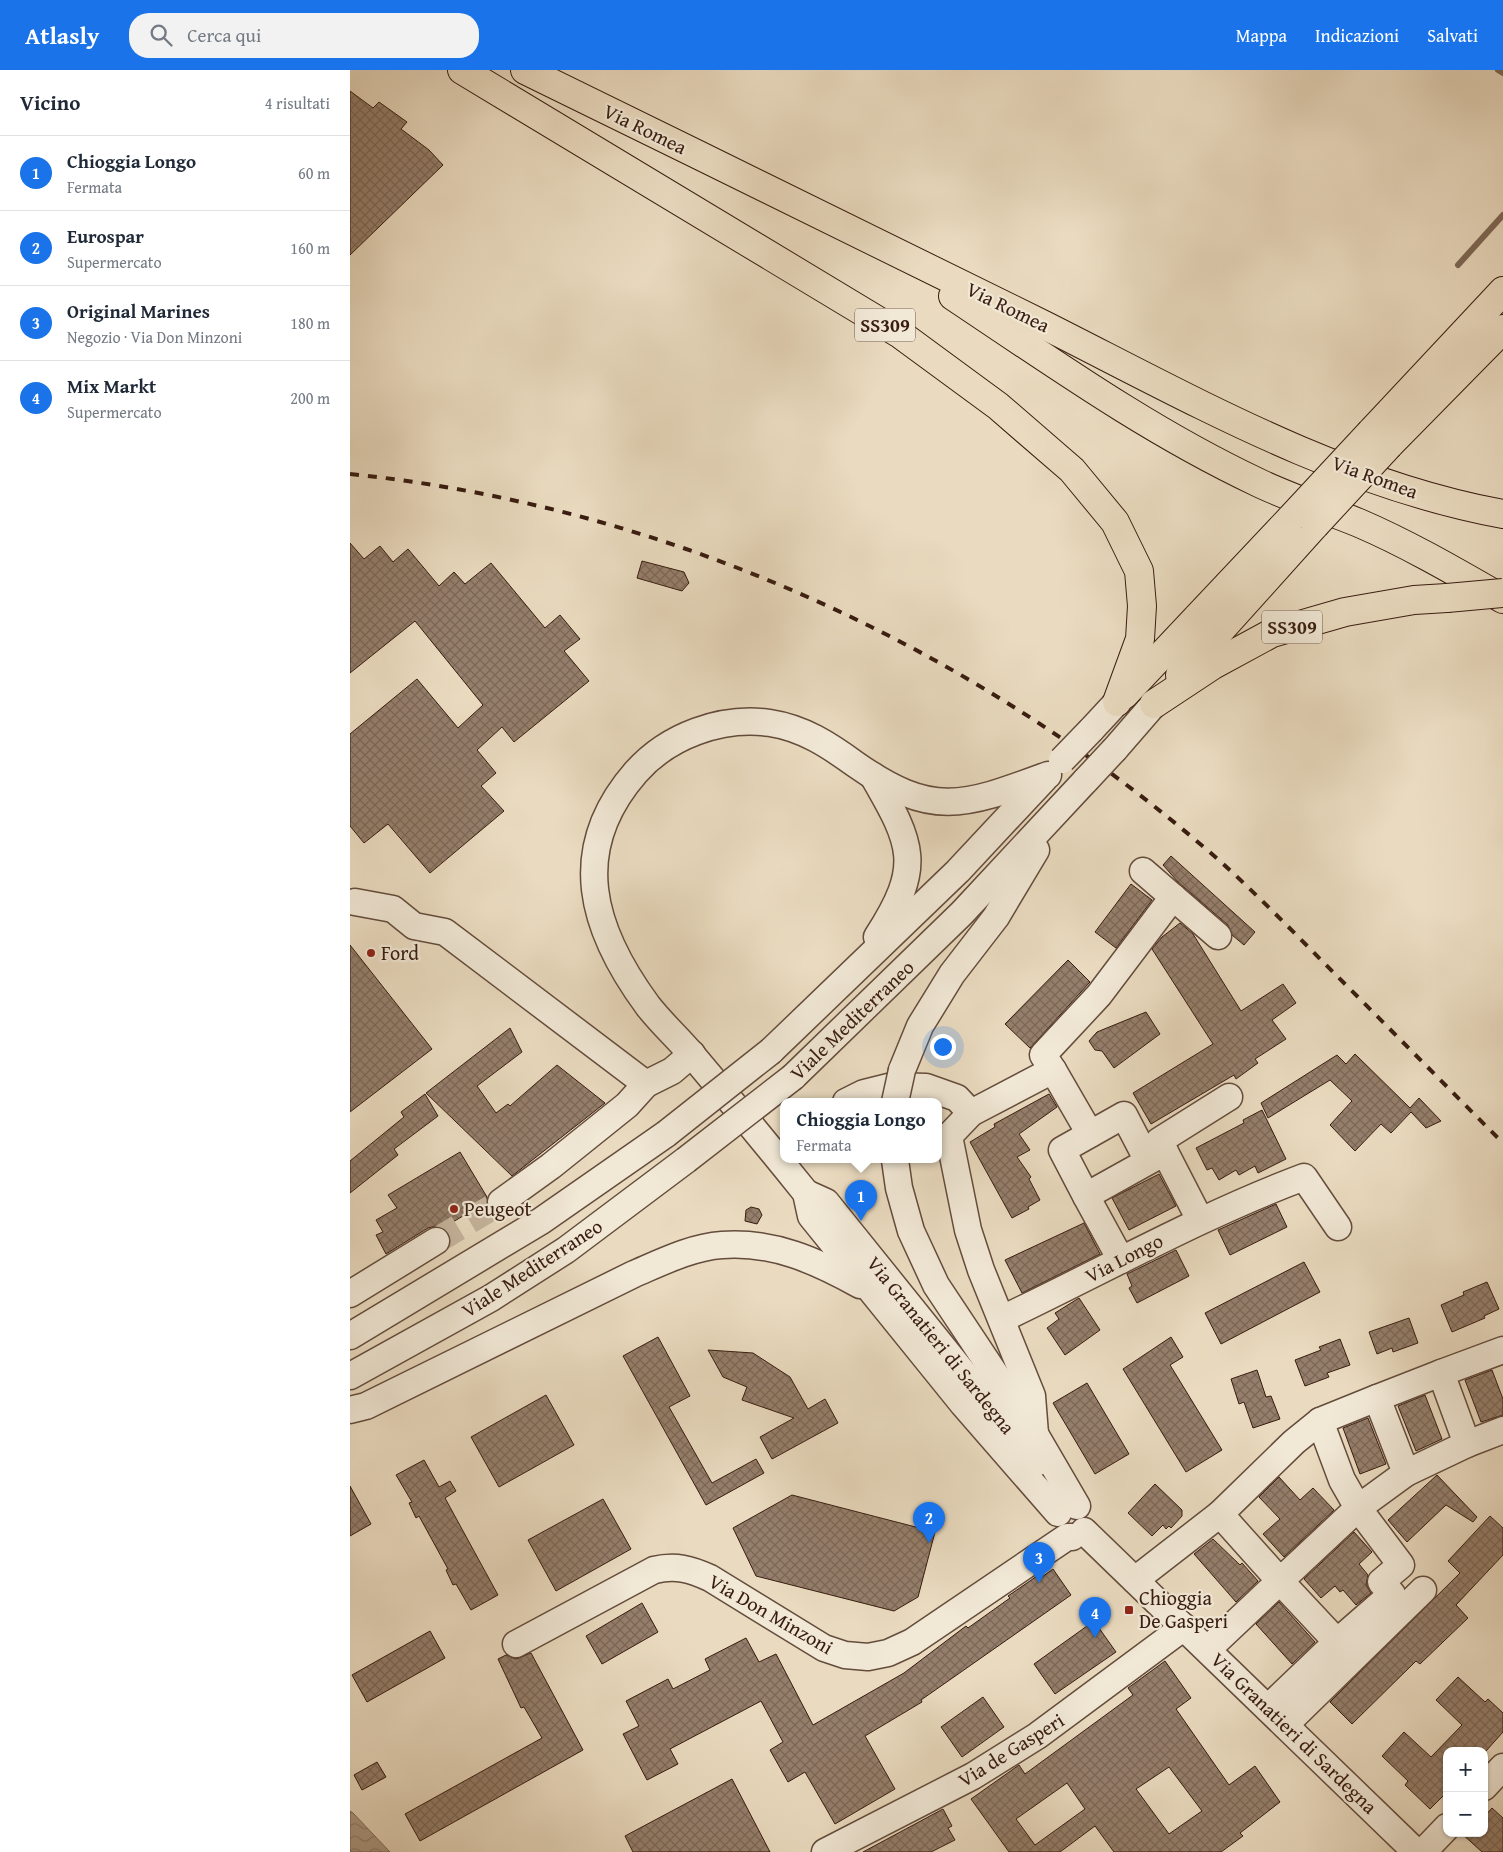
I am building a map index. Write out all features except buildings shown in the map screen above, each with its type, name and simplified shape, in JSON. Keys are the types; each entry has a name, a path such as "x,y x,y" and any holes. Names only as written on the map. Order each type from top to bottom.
{"main road":[{"name":"SS309","path":"462,70 900,334 998,406 1072,470 1115,522 1139,570 1142,606 1140,639 1117,702"},
{"name":"Via Romea","path":"525,70 853,230 1271,438 1404,490 1471,508 1503,514"},
{"path":"853,230 1122,408 1186,445 1258,483 1360,524 1455,571 1503,599"},
{"name":"SS309","path":"1117,702 1303,522 1380,439 1503,291"},
{"name":"SS309","path":"1380,439 1503,328"},
{"name":"SS309","path":"1154,704 1303,522"},
{"name":"SS309","path":"1154,704 1214,665 1272,633 1345,612 1414,600 1503,593"}],"street":[{"name":"Viale Mediterraneo","path":"350,1336 540,1221 666,1134 771,1051 958,871 1117,702"},
{"name":"Viale Mediterraneo","path":"350,1376 491,1298 566,1250 793,1077 962,913 1154,704"},
{"name":"Via Granatieri di Sardegna","path":"780,1157 692,1054 649,1008 618,961 607,937 597,905 593,875 597,845 604,820 618,793 641,766 664,748 696,731 720,724 738,722 769,723 798,729 827,744 873,776 917,798 935,802 966,802 999,793 1055,768"},
{"path":"854,973 895,910 906,878 908,857 905,837 897,817 873,776"},
{"path":"896,1098 902,1070 920,1026 952,974 996,917 1064,804"},
{"path":"1143,871 1218,936"},
{"path":"1090,1134 1044,1055 1099,995 1173,897"},
{"path":"355,902 393,909 414,926 445,932 646,1084"},
{"path":"501,1202 551,1166 619,1111 646,1084 672,1071 692,1054"},
{"path":"1035,1434 1032,1396 981,1270 968,1230 949,1136 971,1113 1053,1070"},
{"path":"854,1098 864,1093 892,1086 926,1087 957,1098 971,1113"},
{"path":"1157,1157 1159,1141 1229,1097"},
{"path":"1121,1260 1062,1150 1124,1115 1157,1157 1200,1220"},
{"path":"1086,1196 1157,1157"},
{"name":"Via Granatieri di Sardegna","path":"784,1163 806,1193 812,1216 963,1404 1072,1519 1416,1852"},
{"path":"896,1163 900,1188 911,1231 936,1285 1035,1434 1072,1519"},
{"name":"Via Longo","path":"1002,1319 1200,1220 1247,1198 1304,1177 1338,1227"},
{"name":"Via Granatieri di Sardegna","path":"806,1193 826,1202 954,1360 1072,1519"},
{"path":"350,1294 436,1242"},
{"path":"350,1410 366,1406 634,1274 677,1256 720,1245 749,1245 802,1256 836,1271 876,1294"},
{"path":"936,1285 961,1305 1002,1319"},
{"path":"1135,1580 1220,1514 1294,1442 1320,1421 1503,1350"},
{"path":"1441,1373 1467,1444"},
{"path":"1377,1398 1406,1473"},
{"path":"1277,1716 1337,1642 1392,1594 1381,1582 1401,1565 1358,1508 1342,1480 1320,1421"},
{"path":"1208,1649 1358,1508 1406,1473 1467,1444 1503,1430"},
{"path":"1220,1514 1337,1642"},
{"name":"Via Don Minzoni","path":"516,1644 654,1570 670,1566 690,1569 710,1578 824,1648 845,1655 868,1657 888,1653 912,1642 1067,1537 1072,1519"},
{"path":"1277,1716 1423,1590"},
{"name":"Via de Gasperi","path":"825,1852 973,1776 1037,1736 1184,1627"},
{"path":"1488,1783 1503,1767"},
{"path":"1423,1852 1443,1831"}],"water":[{"path":"350,1811 353,1813 390,1852 350,1852"}],"waterway":[{"path":"1498,70 1503,73"},
{"path":"1458,265 1503,215"}],"tunnel":[{"path":"436,1241 501,1202"}],"railway":[{"path":"350,474 470,491 588,519 703,555 816,600 924,654 1028,716 1127,786 1221,862 1283,921 1503,1143"}],"place":[{"name":"Ford","path":"371,953"},
{"name":"Peugeot","path":"454,1209"},
{"name":"Chioggia Longo","path":"861,1221"},
{"name":"Eurospar","path":"929,1543"},
{"name":"Original Marines","path":"1039,1583"},
{"name":"Chioggia De Gasperi","path":"1129,1610"},
{"name":"Mix Markt","path":"1095,1638"}]}
